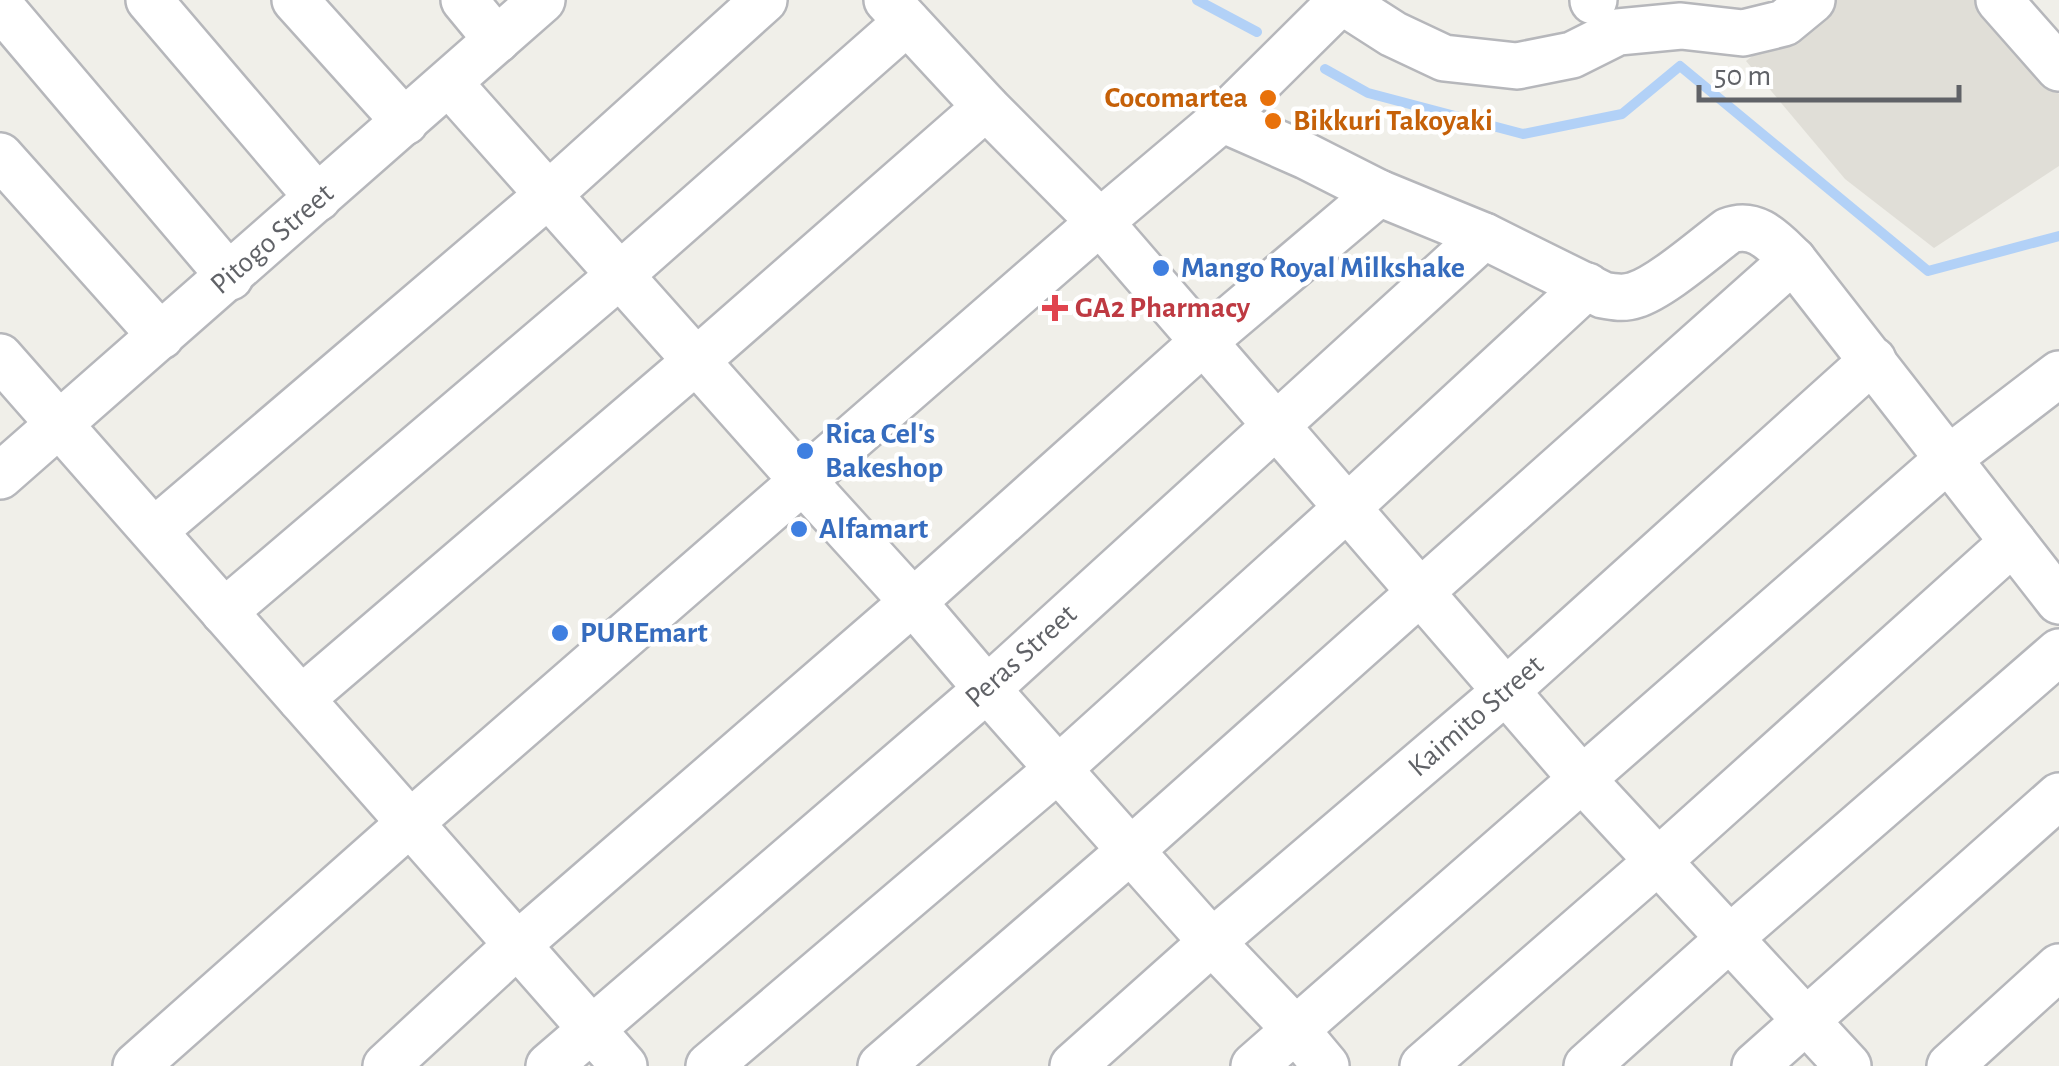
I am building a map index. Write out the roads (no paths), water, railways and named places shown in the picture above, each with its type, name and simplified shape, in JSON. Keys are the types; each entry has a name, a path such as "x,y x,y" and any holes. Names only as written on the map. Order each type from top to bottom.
{"street":[{"path":"150,0 318,198"},
{"path":"295,0 405,122"},
{"path":"464,0 498,40"},
{"name":"Pitogo Street","path":"0,476 542,0"},
{"path":"154,531 548,195 764,0"},
{"path":"136,1066 802,481 1222,119 1340,1 1393,34 1444,58 1516,66 1572,55 1599,8 1681,26 1743,34 1784,22 1812,0"},
{"path":"1998,0 2059,68"},
{"path":"0,6 230,276"},
{"path":"224,612 620,275 897,11 986,108 1100,222 1582,779 1848,1066"},
{"path":"449,83 1326,1066"},
{"path":"301,698 986,108"},
{"path":"1222,119 1378,193 1484,236 1603,295 1617,298 1635,296 1728,231 1754,228 1793,260 2059,601"},
{"path":"0,156 161,336"},
{"path":"386,1066 516,946 1378,193"},
{"name":"Peras Street","path":"549,1066 987,688 1484,236"},
{"path":"881,1066 1131,850 1793,260"},
{"path":"709,1066 1058,769 1587,286"},
{"path":"0,357 624,1066"},
{"name":"Kaimito Street","path":"1074,1066 1212,942 1507,690 1873,360"},
{"path":"1254,1066 1948,459 2059,374"},
{"path":"1423,1066 2014,542"},
{"path":"1587,1066 2059,652"},
{"path":"1755,1066 2059,796"},
{"path":"1950,1066 2059,967"}],"waterway":[{"path":"1197,0 1257,32"},
{"path":"1325,69 1368,93 1523,134 1622,114 1680,66 1928,271 2059,236"}],"place":[{"name":"Cocomartea","path":"1268,98"},
{"name":"Bikkuri Takoyaki","path":"1273,121"},
{"name":"Mango Royal Milkshake","path":"1161,268"},
{"name":"GA2 Pharmacy","path":"1055,308"},
{"name":"Rica Cel's Bakeshop","path":"805,451"},
{"name":"Alfamart","path":"799,529"},
{"name":"PUREmart","path":"560,633"}]}
